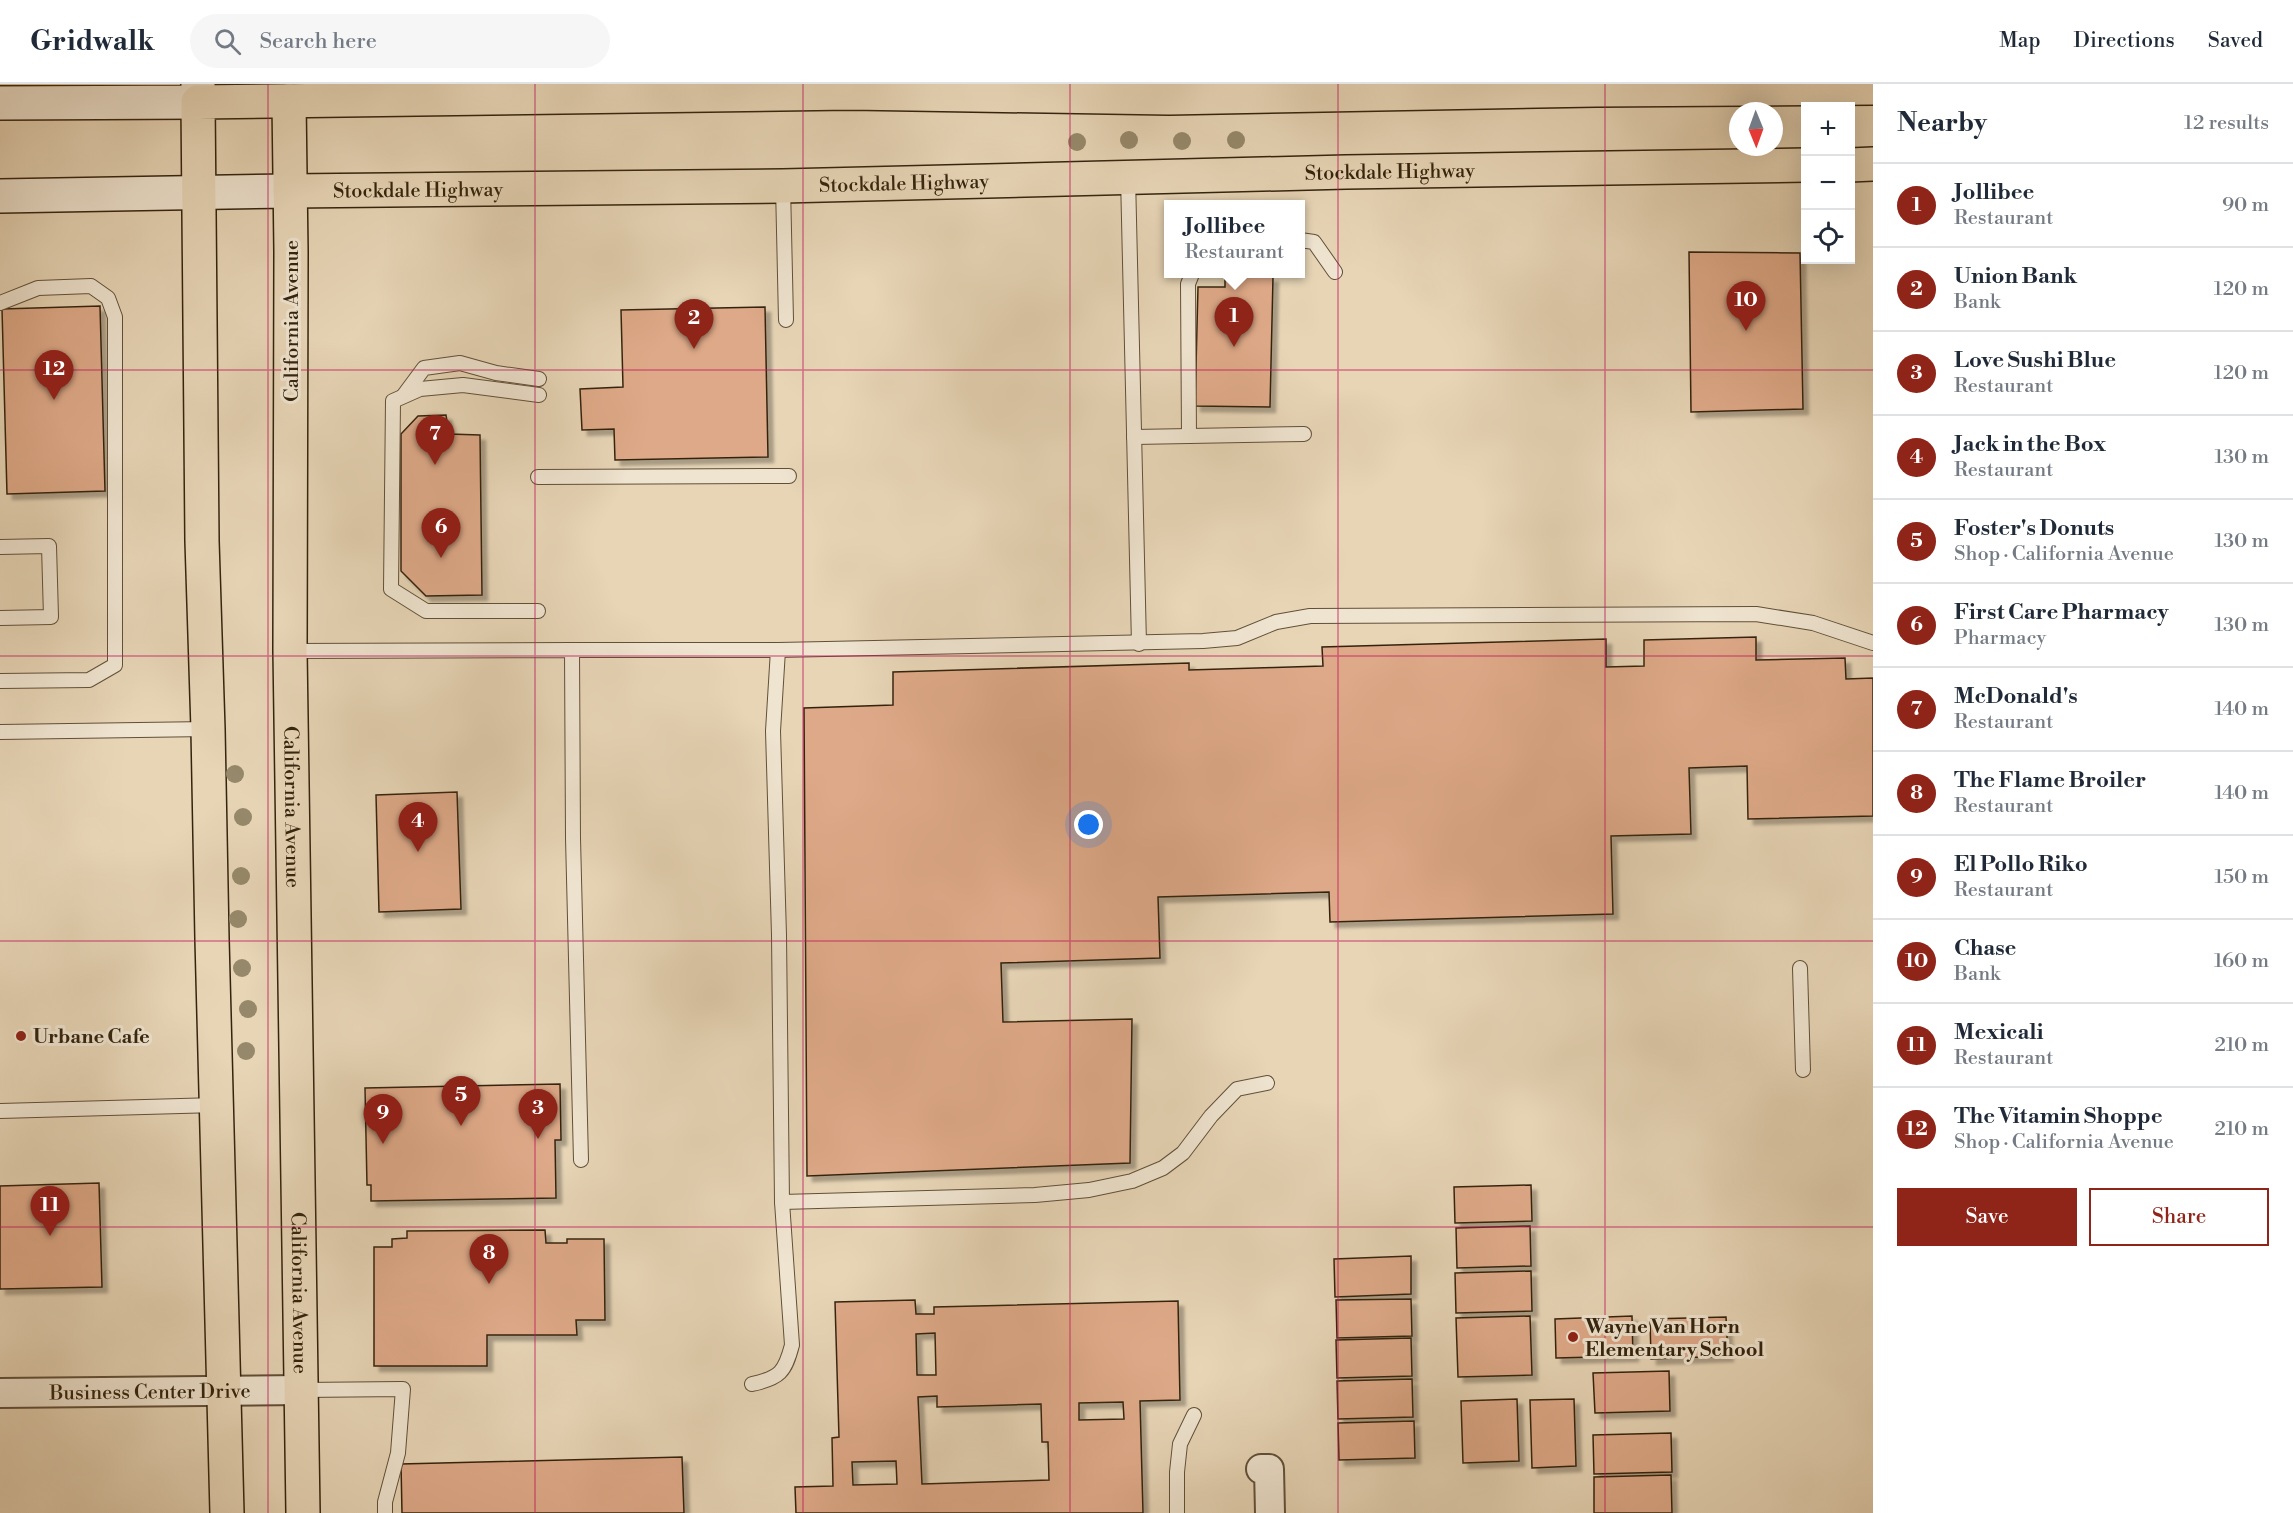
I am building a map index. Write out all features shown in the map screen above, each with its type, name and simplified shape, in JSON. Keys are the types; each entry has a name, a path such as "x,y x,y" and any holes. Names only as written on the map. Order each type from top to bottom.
{"main road":[{"path":"0,103 198,93 408,91 851,93 1596,87 1873,88"},
{"name":"California Avenue","path":"289,92 290,651 303,1513"},
{"path":"198,93 197,194 202,541 227,1513"},
{"path":"1855,165 1873,164"},
{"name":"Stockdale Highway","path":"0,196 783,186 1346,172 1801,165"}],"street":[{"name":"Business Center Drive","path":"0,1393 301,1390"},
{"path":"1261,1469 1269,1469 1270,1513"}],"lane":[{"path":"1128,177 1139,644"},
{"path":"783,186 786,320"},
{"path":"1305,241 1314,242 1335,272"},
{"path":"1189,436 1188,284 1190,278"},
{"path":"0,303 38,288 91,286 108,298 115,317 115,665 89,680 0,681"},
{"path":"403,396 424,368 460,363 496,373 539,380"},
{"path":"538,395 463,386 420,389 393,401 391,589 426,611 538,611"},
{"path":"1134,437 1304,434"},
{"path":"538,477 789,476"},
{"path":"0,547 49,546 51,617 0,618"},
{"path":"290,651 778,650 1139,644 1237,638 1276,622 1310,616 1654,613 1756,614 1813,623 1873,643"},
{"path":"572,650 573,838 581,1160"},
{"path":"753,1384 772,1380 787,1365 792,1345 782,1202 779,935 773,731 778,650"},
{"path":"0,732 208,729"},
{"path":"1800,968 1803,1070"},
{"path":"782,1202 1035,1194 1089,1190 1132,1181 1163,1168 1183,1153 1211,1116 1237,1089 1267,1083"},
{"path":"0,1111 217,1105"},
{"path":"301,1390 403,1389 398,1453 385,1502 385,1513"},
{"path":"1177,1513 1180,1444 1194,1415"}],"building":[{"path":"1689,252 1800,253 1803,409 1691,412"},
{"path":"1225,278 1273,278 1270,407 1195,406 1198,287 1225,287"},
{"path":"100,306 105,491 7,494 2,309"},
{"path":"765,307 768,457 615,460 614,429 582,430 580,389 623,387 621,310"},
{"path":"446,415 449,434 480,435 482,595 426,596 401,571 401,434 418,416"},
{"path":"1756,637 1756,660 1845,658 1846,679 1873,678 1873,816 1748,819 1747,766 1689,768 1691,834 1611,836 1613,914 1330,922 1329,892 1158,897 1160,958 1001,963 1003,1022 1132,1019 1130,1163 807,1176 804,708 893,705 893,672 1189,663 1189,670 1323,666 1322,647 1606,639 1606,667 1644,666 1644,640"},
{"path":"457,792 461,909 379,912 376,795"},
{"path":"560,1084 561,1140 555,1140 556,1198 371,1201 371,1185 367,1185 365,1088"},
{"path":"99,1183 102,1287 0,1289 0,1186"},
{"path":"1531,1185 1532,1221 1455,1223 1454,1187"},
{"path":"1530,1226 1531,1266 1457,1268 1456,1228"},
{"path":"545,1230 546,1243 567,1243 567,1239 604,1239 605,1320 576,1320 577,1335 487,1335 487,1366 374,1366 374,1247 392,1247 392,1239 407,1238 407,1231"},
{"path":"1411,1256 1411,1294 1335,1297 1334,1259"},
{"path":"1531,1271 1532,1311 1456,1313 1455,1273"},
{"path":"1411,1299 1412,1336 1337,1338 1336,1300"},
{"path":"915,1300 916,1314 934,1314 934,1307 1178,1301 1180,1400 1140,1401 1143,1513 796,1513 795,1487 833,1486 832,1438 839,1437 835,1302","holes":["935,1333 936,1375 917,1375 916,1334","937,1396 937,1407 1041,1404 1042,1442 1048,1442 1049,1480 922,1484 918,1397","1123,1402 1124,1419 1079,1420 1079,1403","896,1461 897,1484 853,1485 852,1462"]},
{"path":"1530,1316 1532,1375 1458,1377 1456,1318"},
{"path":"1632,1316 1633,1356 1556,1358 1555,1319"},
{"path":"1726,1317 1728,1356 1651,1359 1650,1319"},
{"path":"1411,1338 1412,1376 1337,1378 1336,1340"},
{"path":"1669,1371 1670,1411 1595,1413 1593,1373"},
{"path":"1412,1379 1413,1417 1338,1419 1337,1381"},
{"path":"1517,1399 1519,1461 1463,1463 1461,1401"},
{"path":"1574,1399 1576,1466 1532,1468 1530,1400"},
{"path":"1414,1421 1415,1458 1339,1460 1338,1423"},
{"path":"1671,1433 1672,1472 1594,1474 1593,1435"},
{"path":"682,1457 684,1513 402,1513 401,1464"},
{"path":"1671,1475 1672,1513 1594,1513 1594,1477"}],"place":[{"name":"Chase","path":"1746,331"},
{"name":"Jollibee","path":"1234,347"},
{"name":"Union Bank","path":"694,349"},
{"name":"The Vitamin Shoppe","path":"54,400"},
{"name":"McDonald's","path":"435,465"},
{"name":"First Care Pharmacy","path":"441,558"},
{"name":"Jack in the Box","path":"418,852"},
{"name":"Urbane Cafe","path":"21,1036"},
{"name":"Foster's Donuts","path":"461,1126"},
{"name":"Love Sushi Blue","path":"538,1139"},
{"name":"El Pollo Riko","path":"383,1144"},
{"name":"Mexicali","path":"50,1236"},
{"name":"The Flame Broiler","path":"489,1284"},
{"name":"Wayne Van Horn Elementary School","path":"1573,1337"}]}
